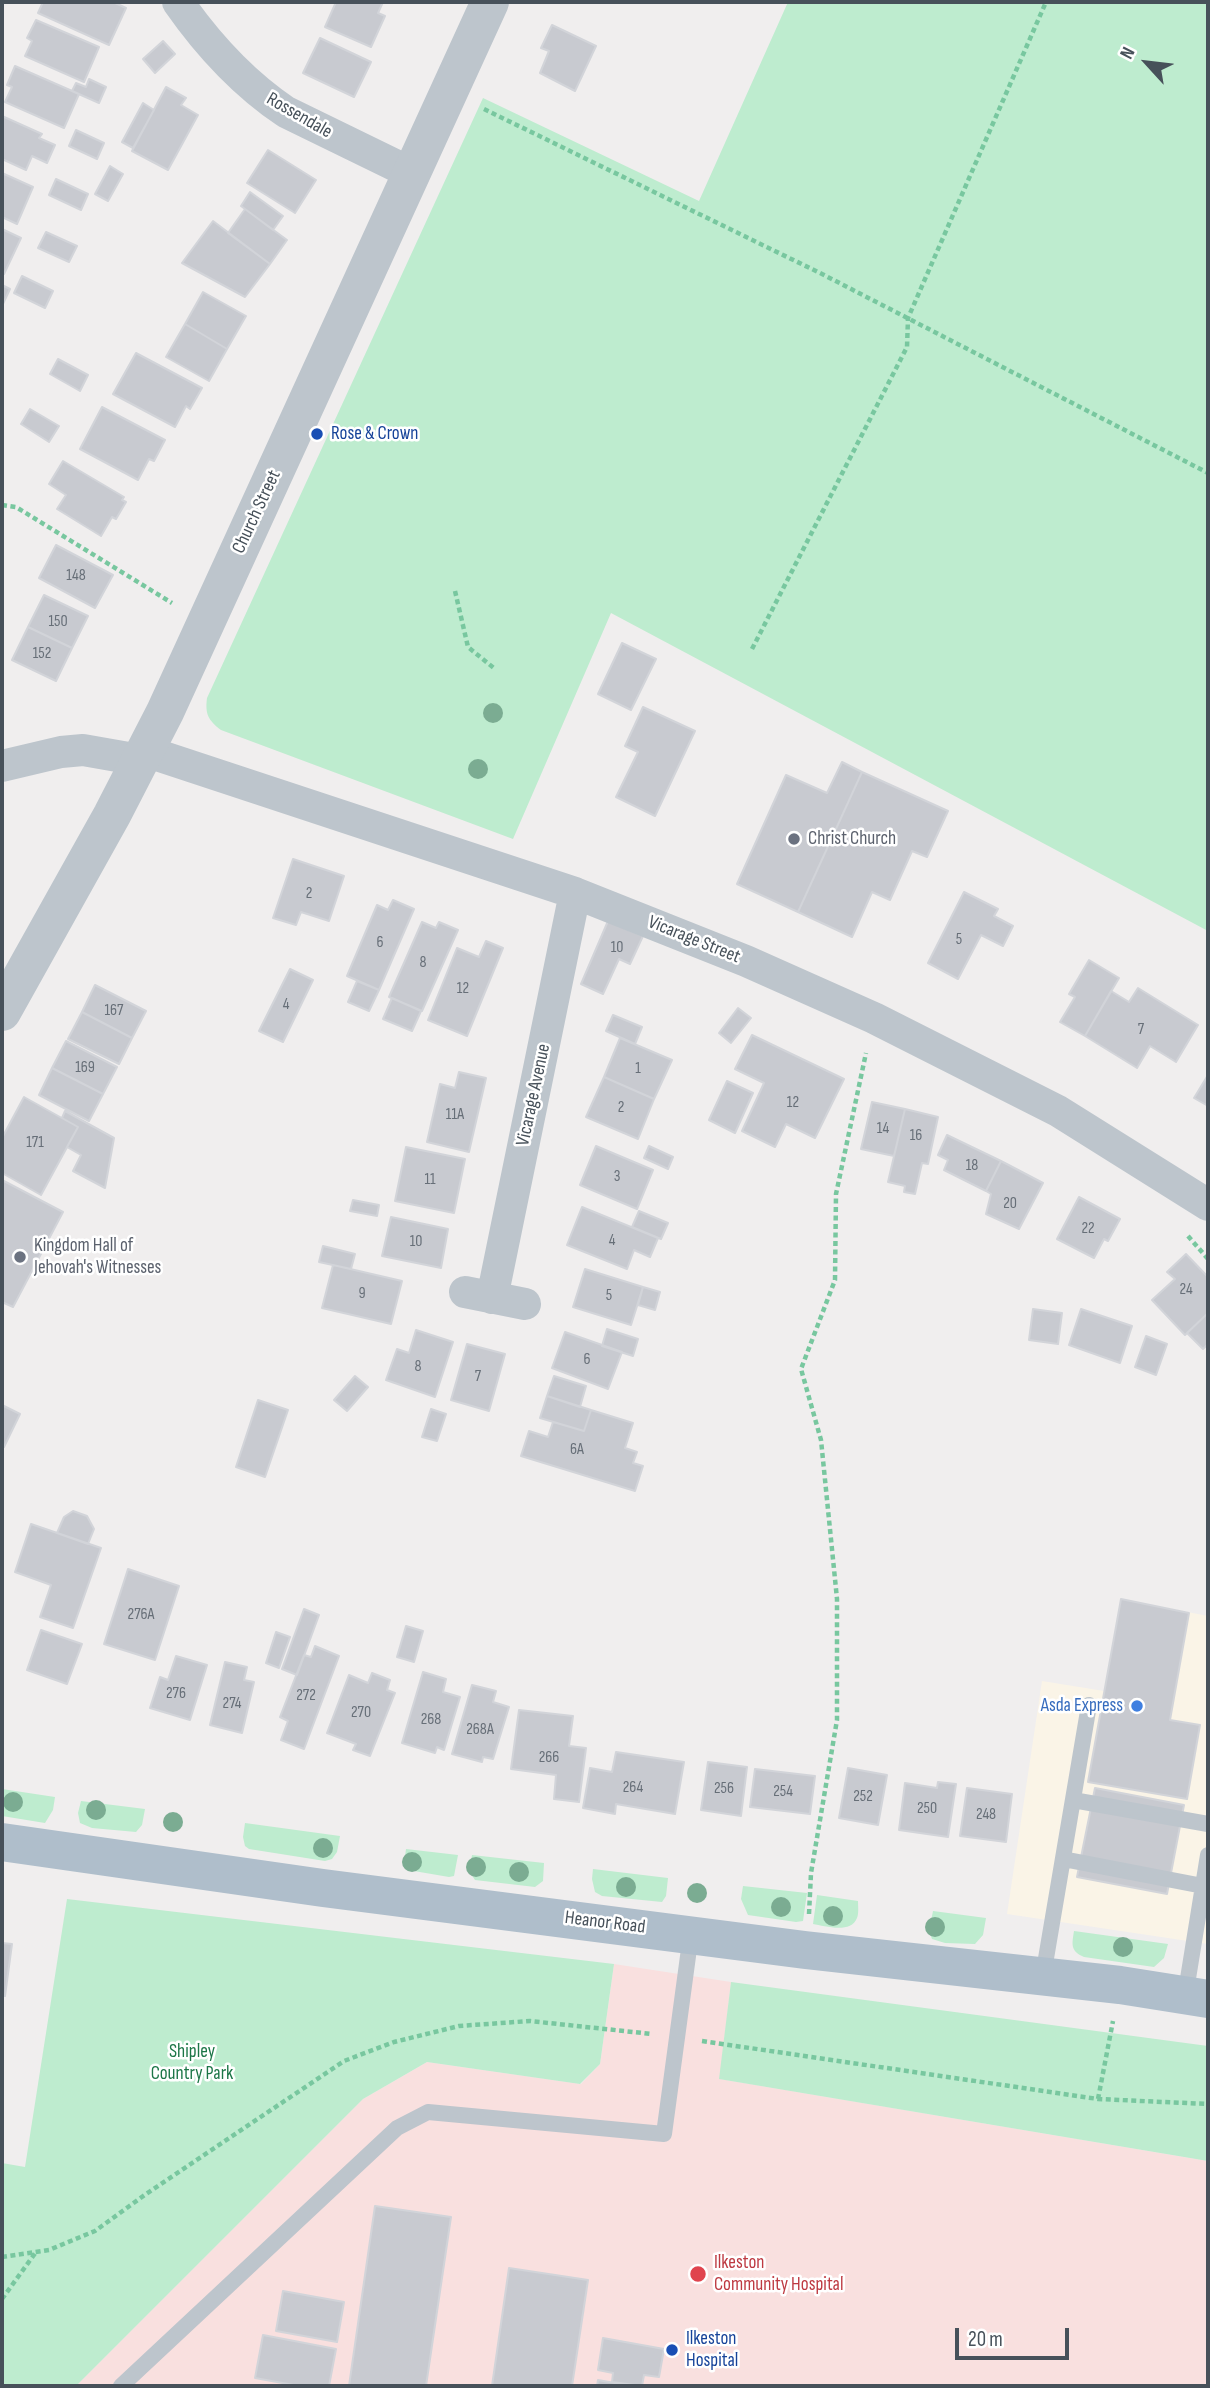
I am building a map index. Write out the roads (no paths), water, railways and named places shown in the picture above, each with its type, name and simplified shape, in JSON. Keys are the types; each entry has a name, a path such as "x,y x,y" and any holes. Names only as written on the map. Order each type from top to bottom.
{"main road":[{"name":"Heanor Road","path":"2,1842 323,1888 806,1950 1120,1985 1197,1998"}],"street":[{"name":"Rossendale","path":"178,2 214,50 268,100 286,112 411,173"},
{"name":"Church Street","path":"2,1012 143,755 490,2"},
{"name":"Vicarage Street","path":"2,766 61,752 83,750 143,755 575,893 746,961 874,1018 1058,1111 1208,1205"},
{"name":"Vicarage Avenue","path":"525,1304 479,1295 575,893"}],"lane":[{"path":"1043,1976 1089,1705"},
{"path":"1073,1800 1208,1824"},
{"path":"1197,1998 1203,1886 1208,1855"},
{"path":"1063,1859 1203,1886"},
{"path":"121,2386 397,2128 428,2112 664,2134 691,1934"}],"place":[{"name":"Rose & Crown","path":"317,434"},
{"name":"Christ Church","path":"794,839"},
{"name":"Kingdom Hall of Jehovah's Witnesses","path":"20,1257"},
{"name":"Asda Express","path":"1137,1706"},
{"name":"Ilkeston Community Hospital","path":"698,2274"},
{"name":"Ilkeston Hospital","path":"672,2350"}],"park label":[{"name":"Shipley Country Park","path":"192,2063"}]}
